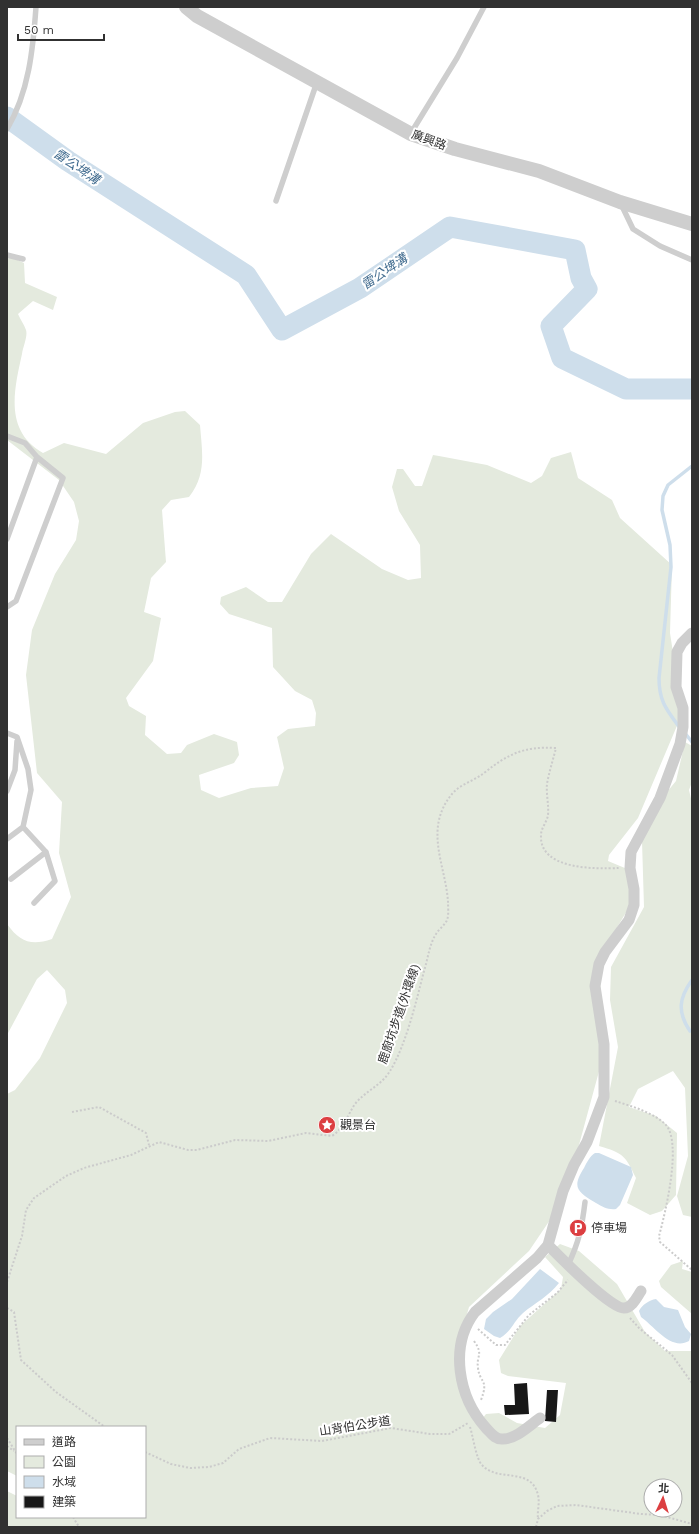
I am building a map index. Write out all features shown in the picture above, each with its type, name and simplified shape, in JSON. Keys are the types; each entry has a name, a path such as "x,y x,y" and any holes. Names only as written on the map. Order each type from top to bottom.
{"street":[{"name":"廣興路","path":"186,7 197,16 411,134 455,149 540,172 620,202 692,224"},
{"path":"540,1418 513,1437 502,1439 494,1436 480,1421 461,1381 461,1337 468,1322 475,1312 537,1258 548,1245 563,1191 574,1165 587,1142 604,1097 604,1044 595,986 602,958 629,920 634,905 634,889 630,868 631,852 660,798 681,740 683,708 676,687 677,652 682,643 692,633"},
{"path":"548,1245 612,1304 625,1308 631,1305 641,1291"}],"lane":[{"path":"7,129 15,115 32,57 36,7"},
{"path":"411,134 457,58 484,7"},
{"path":"276,201 317,82"},
{"path":"620,202 633,229 660,246 692,260"},
{"path":"7,255 23,260"},
{"path":"7,607 16,601 63,478 37,457 25,442 8,438"},
{"path":"7,539 37,457"},
{"path":"7,733 17,737 28,769 31,790 23,827 7,840"},
{"path":"7,791 15,770 17,737"},
{"path":"23,827 46,852 55,881 34,903"},
{"path":"12,879 46,852"},
{"path":"572,1268 582,1230 585,1202"}],"path":[{"name":"鹿廚坑步道(外環線)","path":"7,1282 22,1236 26,1210 34,1198 66,1176 84,1168 131,1155 149,1145 159,1142 188,1150 197,1150 235,1140 268,1141 306,1133 332,1136 340,1130 356,1103 366,1093 376,1087 390,1071 406,1031 436,934 447,920 448,909 445,881 438,852 438,827 442,811 451,794 463,784 483,774 494,763 510,755 523,751 542,747 556,748 547,784 548,815 541,833 542,844 546,854 557,861 571,866 630,868"},
{"path":"604,1097 648,1114 666,1124 670,1131 673,1142 672,1179 660,1242 692,1270"},
{"path":"72,1112 99,1107 146,1133 149,1145"},
{"path":"475,1328 479,1329 496,1345 505,1345 529,1315 557,1293 572,1268"},
{"path":"7,1308 14,1312 21,1360 62,1396 104,1426"},
{"path":"625,1308 632,1322 672,1354 692,1383"},
{"path":"471,1337 479,1348 480,1354 478,1368 485,1385 485,1390 476,1414"},
{"name":"山背伯公步道","path":"146,1452 171,1464 190,1468 209,1468 223,1464 238,1449 270,1438 322,1441 390,1428 430,1434 449,1434 469,1422 476,1414"},
{"path":"469,1422 481,1464 491,1472 528,1479 534,1486 538,1496 538,1519 536,1527"},
{"path":"7,1438 15,1451"},
{"path":"7,1446 15,1451"},
{"path":"538,1519 547,1510 557,1506 576,1504 641,1514 660,1515 692,1524"},
{"path":"74,1518 79,1527"}],"green space":[{"path":"11,257 24,263 25,283 57,297 53,310 33,301 18,314 25,328 26,335 16,382 15,409 17,422 22,433 31,444 43,453 64,443 106,454 143,423 175,412 185,411 200,425 202,462 199,480 189,497 171,500 162,510 166,562 151,578 144,612 161,618 153,661 126,698 129,706 146,716 145,735 167,754 181,753 187,745 214,734 237,742 239,755 234,763 199,775 201,790 219,798 251,788 278,786 284,768 277,737 288,729 315,726 316,713 312,700 295,691 273,667 272,628 229,614 220,604 221,597 246,587 268,602 282,602 311,554 331,534 382,569 408,580 421,578 420,545 399,511 392,487 397,469 403,469 415,486 422,486 433,455 487,465 531,483 542,476 551,458 571,452 578,478 612,500 620,518 672,565 670,633 680,698 679,721 638,818 609,855 608,861 632,871 634,899 600,956 601,1064 573,1167 552,1217 529,1251 469,1307 458,1346 459,1372 482,1419 486,1414 499,1413 517,1423 545,1428 560,1415 566,1383 508,1376 501,1373 499,1360 520,1326 561,1289 563,1277 545,1257 560,1244 579,1251 617,1284 645,1332 665,1351 692,1351 692,1527 7,1527 7,1491 16,1496 16,1518 146,1518 146,1426 16,1426 16,1476 7,1471 7,1094 15,1090 40,1058 67,1003 65,990 47,970 37,979 7,1035 7,924 21,939 26,941 38,942 52,939 71,897 59,853 62,802 37,773 26,675 32,630 55,574 76,540 79,521 74,502 59,480 7,440 7,259"},
{"path":"685,742 692,746 692,782 689,790 692,803 692,1217 683,1215 677,1196 688,1156 685,1088 673,1071 638,1089 629,1107 656,1116 677,1133 676,1195 662,1211 650,1215 627,1203 636,1178 629,1164 622,1156 599,1146 618,1047 610,1000 611,967 644,907 642,841 653,809 676,781"},
{"path":"683,1261 682,1269 692,1272 692,1314 661,1287 659,1281 671,1265"}],"water":[{"path":"595,1153 599,1153 631,1167 633,1175 620,1205 616,1209 608,1209 601,1206 585,1196 578,1189 577,1185 580,1175 589,1159"},
{"path":"540,1269 559,1283 555,1288 523,1313 500,1338 484,1329 486,1319 493,1312 512,1299"},
{"path":"656,1299 664,1307 678,1310 685,1327 691,1334 689,1341 676,1343 670,1340 641,1317 639,1311 642,1307 648,1302"}],"building":[{"path":"527,1383 529,1414 505,1415 504,1405 515,1405 514,1384"},
{"path":"547,1390 558,1390 556,1422 545,1421"}],"waterway":[{"name":"雷公埤溝","path":"7,117 68,161 246,275 282,330 360,288 450,227 575,250 581,278 587,289 551,326 562,358 626,389 692,389"},
{"path":"680,728 664,704 659,686 671,567 670,545 662,510 663,496 668,485 692,466"},
{"path":"684,732 692,742"},
{"path":"690,1031 683,1018 681,1005 684,993 692,980"}],"place":[{"name":"觀景台","path":"327,1125"},
{"name":"停車場","path":"578,1228"}]}
